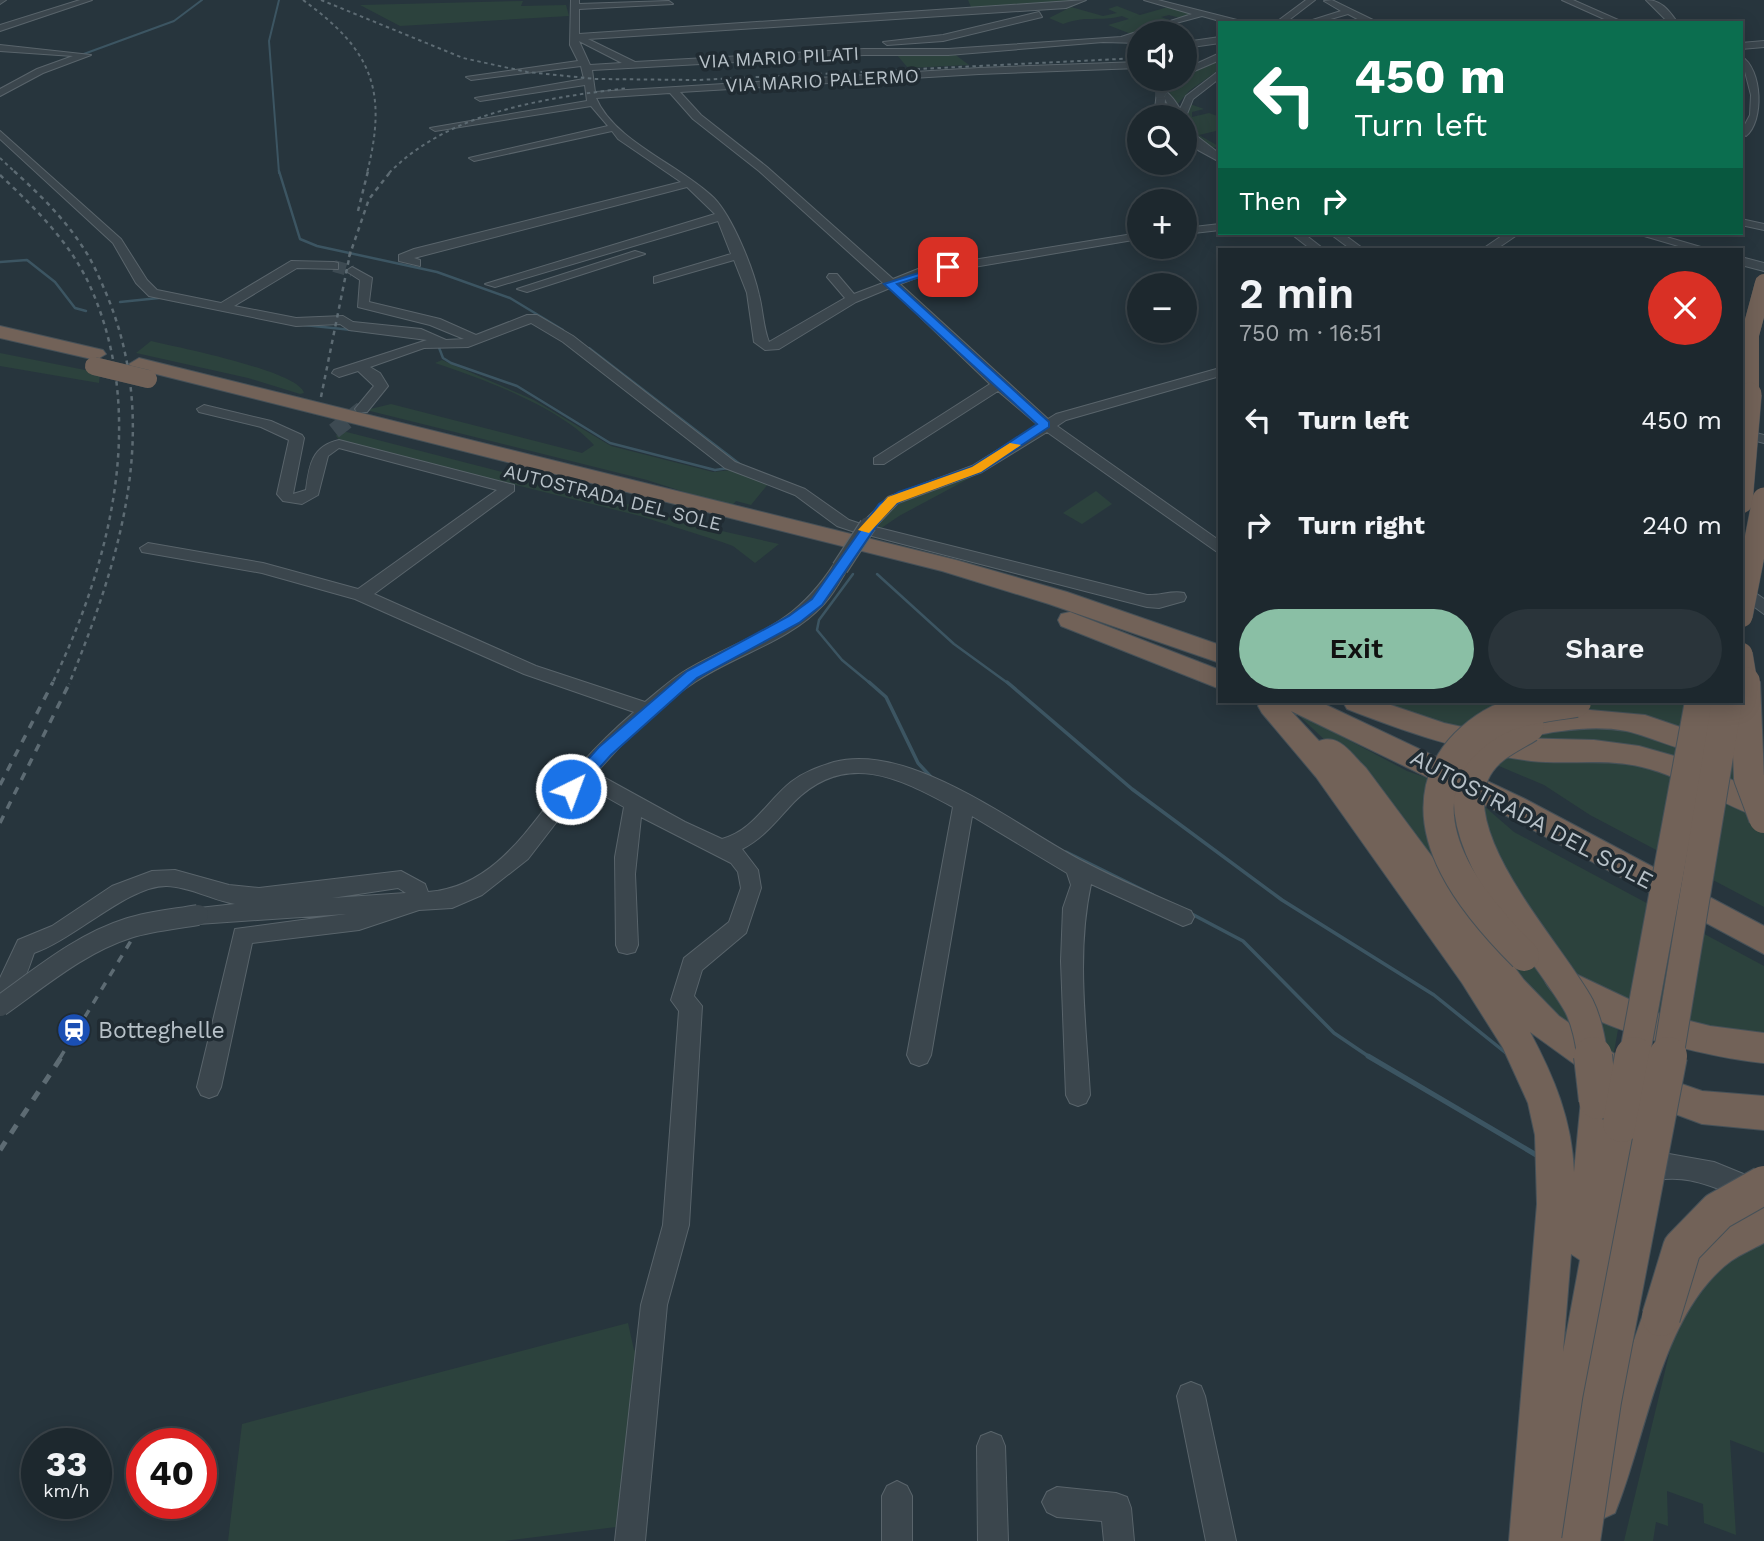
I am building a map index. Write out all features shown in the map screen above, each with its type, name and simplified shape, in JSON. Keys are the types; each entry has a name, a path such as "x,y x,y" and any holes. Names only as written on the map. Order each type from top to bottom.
{"highway":[{"path":"1743,482 1750,412 1750,335 1763,268"},
{"name":"AUTOSTRADA DEL SOLE","path":"0,332 94,360"},
{"name":"AUTOSTRADA DEL SOLE","path":"0,344 143,371 948,565 1058,598 1218,653"},
{"name":"AUTOSTRADA DEL SOLE","path":"143,371 802,543 1067,619 1218,670"},
{"path":"1743,606 1764,499"},
{"path":"948,565 1040,585 1218,632"},
{"path":"1067,619 1218,679"},
{"path":"1743,662 1747,679 1745,768 1750,788 1764,818"},
{"path":"1277,703 1479,984 1523,1050 1541,1090 1552,1132 1558,1185 1536,1433 1531,1541"},
{"path":"1277,703 1319,738 1356,776 1512,990 1547,1027 1619,1076 1680,1101 1724,1111 1764,1113"},
{"name":"AUTOSTRADA DEL SOLE","path":"1277,703 1515,807 1764,941"},
{"name":"AUTOSTRADA DEL SOLE","path":"1338,703 1522,792 1764,920"},
{"path":"1358,703 1412,725 1482,742 1536,751 1594,750 1653,759 1695,772 1764,808"},
{"path":"1570,703 1535,709 1490,724 1460,747 1448,762 1439,790 1437,808 1441,835 1452,865 1468,895 1492,928 1524,956 1594,1002 1629,1019 1702,1041 1764,1048"},
{"path":"1551,1541 1584,1337 1700,703"},
{"path":"1584,1541 1602,1401 1655,1138 1727,703"},
{"path":"1584,1337 1587,1213 1598,1100 1593,1052 1580,1009 1564,981 1482,861 1470,830 1468,790 1484,757 1506,737 1529,727 1567,717 1620,719 1679,734 1731,756 1764,778"},
{"path":"1584,1541 1682,1248 1718,1211 1764,1185"},
{"path":"1661,1317 1689,1275 1717,1248 1764,1222"}],"street":[{"path":"0,29 34,24 29,20 88,0"},
{"path":"843,53 842,50 849,48 943,38 1044,14 1082,0"},
{"path":"1148,0 1230,21"},
{"path":"1272,21 1300,0"},
{"path":"1282,21 1311,0"},
{"path":"1305,19 1327,0 1368,21"},
{"path":"1566,0 1613,21"},
{"path":"1650,0 1661,7 1672,21"},
{"path":"668,4 575,4 574,48 586,66 594,104 613,128 668,167 710,201 722,216 753,293 761,342 765,346 774,346 852,299 939,268 1127,238"},
{"path":"576,37 830,18 1066,5"},
{"path":"821,9 830,18"},
{"path":"1305,19 1349,11"},
{"path":"1119,39 1201,14"},
{"path":"576,37 636,66"},
{"name":"VIA MARIO PILATI","path":"471,77 586,66 636,66 843,53 948,52 1127,39"},
{"path":"1197,43 1218,40"},
{"path":"1743,47 1764,44"},
{"path":"0,48 84,54 32,75 0,93"},
{"path":"0,56 19,50"},
{"path":"1197,58 1218,54"},
{"path":"1197,66 1218,55"},
{"path":"1743,63 1759,94 1744,129 1763,131"},
{"path":"1055,69 1127,66"},
{"path":"1055,69 1127,77"},
{"name":"VIA MARIO PALERMO","path":"594,104 672,89 1055,69"},
{"path":"1186,105 1189,98 1218,75"},
{"path":"480,97 590,81"},
{"path":"672,89 702,122 763,169 890,284 910,298 998,384 1045,424 1218,549"},
{"path":"1163,91 1174,105"},
{"path":"435,128 594,104"},
{"path":"512,128 594,104"},
{"path":"474,158 613,128"},
{"path":"0,134 117,241 147,289 296,321 339,320 349,326 421,333 441,345"},
{"path":"1197,143 1218,158"},
{"path":"1197,156 1218,172"},
{"path":"414,265 403,258 686,184"},
{"path":"491,284 722,216"},
{"path":"1743,222 1764,227"},
{"path":"1197,229 1218,227"},
{"path":"523,289 729,228"},
{"path":"1299,235 1316,248"},
{"path":"1338,235 1356,248"},
{"path":"1490,248 1511,235"},
{"path":"1648,235 1698,248"},
{"path":"1672,241 1687,235"},
{"path":"659,280 739,255"},
{"path":"1743,262 1763,268"},
{"path":"226,305 295,264 334,267"},
{"path":"352,271 366,278 362,304 435,321 475,340"},
{"path":"832,277 852,299"},
{"path":"399,330 415,317"},
{"path":"339,373 423,344 441,345 475,340 521,320 537,320 604,366 733,467 800,492 843,523 1147,601 1160,602 1178,597"},
{"path":"358,365 374,376 381,386 362,409"},
{"path":"0,1006 82,950 128,928 198,915 452,899 493,880 533,843 583,775 648,710 692,674 794,620 817,602 867,528 893,500 977,469 1045,424 1079,410 1218,373"},
{"path":"879,461 987,394 998,384"},
{"path":"204,409 266,424 297,438 285,494 288,498 302,499 313,492 319,458 332,438 351,446 509,488 361,596"},
{"path":"1743,426 1764,431"},
{"path":"1743,434 1764,439"},
{"path":"148,548 263,568 361,596 530,670 648,710"},
{"path":"1743,590 1764,608"},
{"path":"721,847 748,839 790,793 809,780 845,767 866,766 898,771 1025,835 1076,868 1182,916"},
{"path":"583,775 678,828 738,857 747,870 751,888 738,927 692,965 682,1000 691,1006 681,1123 680,1192 676,1225 654,1305 630,1541"},
{"path":"919,1055 964,803"},
{"path":"627,945 623,878 628,827 635,804"},
{"path":"1076,868 1081,885 1074,908 1072,961 1078,1095"},
{"path":"0,993 12,981 26,947 68,930 123,891 155,878 177,877 240,896 401,879 418,890 418,900"},
{"path":"209,1087 243,934 379,918 405,910 418,900"},
{"path":"1566,1541 1590,1383 1631,1187 1644,1170 1662,1166 1699,1170 1764,1195"},
{"path":"1191,1396 1221,1541"},
{"path":"991,1447 993,1541"},
{"path":"897,1496 897,1541"},
{"path":"1057,1502 1116,1508 1119,1541"}],"green space":[{"path":"968,0 1078,0 1020,7 971,7"},
{"path":"523,1 521,6 566,5 569,16 400,26 360,5"},
{"path":"1117,6 1140,15 1168,7 1193,13 1180,18 1169,15 1161,17 1172,21 1127,21 1127,32 1108,25 1129,19 1122,16 1063,24 1049,18 1071,7 1103,16 1117,13 1108,9"},
{"path":"953,53 969,65 908,68 897,55"},
{"path":"1218,60 1218,70 1197,85 1197,69"},
{"path":"1168,91 1189,91 1178,104"},
{"path":"1209,113 1218,116 1218,130 1199,135 1218,146 1209,148 1197,136 1197,116"},
{"path":"151,341 260,368 282,376 304,393 136,353"},
{"path":"0,353 100,373 99,383 0,366"},
{"path":"442,360 534,400 611,446 713,472 731,470 769,483 751,505 736,501 731,507 647,480 366,410 391,404 582,453 594,445 562,418 497,386 435,363"},
{"path":"339,430 654,511 682,522 779,544 755,563 733,546 640,516 340,441 336,436"},
{"path":"983,471 880,529 871,528 893,504"},
{"path":"1096,491 1112,504 1082,524 1063,513"},
{"path":"1375,703 1692,703 1683,742 1735,765 1737,787 1557,745 1416,719"},
{"path":"1294,711 1407,771 1456,788 1484,806 1514,832 1764,966 1764,1037 1619,1024 1612,1063 1561,1027 1346,760"},
{"path":"1473,755 1631,759 1764,815 1764,907 1590,815 1544,785"},
{"path":"1764,1239 1764,1453 1730,1440 1736,1535 1704,1523 1703,1504 1667,1491 1668,1526 1656,1522 1653,1541 1624,1541 1673,1338 1691,1297 1726,1259"},
{"path":"628,1323 634,1350 643,1353 624,1526 505,1541 228,1541 242,1424"}],"waterway":[{"path":"81,55 174,21 202,0"},
{"path":"279,0 269,41 279,173"},
{"path":"279,171 300,239 317,246 437,272 510,298 563,330"},
{"path":"0,262 27,260 55,282 75,308 86,311"},
{"path":"120,302 159,298"},
{"path":"304,325 352,330"},
{"path":"438,345 443,358 451,363 517,386 610,443 715,470 728,468"},
{"path":"589,348 741,465"},
{"path":"853,574 819,620 817,630 842,660 871,684"},
{"path":"877,574 954,644 1009,684"},
{"path":"869,682 886,697 918,763 931,777"},
{"path":"1007,682 1132,789 1282,900 1434,995 1506,1053"},
{"path":"1066,852 1153,895"},
{"path":"1188,912 1243,941 1334,1033 1368,1056"},
{"path":"1368,1056 1538,1156"}],"tunnel":[{"path":"334,266 352,271"},
{"path":"334,431 362,409"}],"railway":[{"path":"303,0 345,36 369,74 376,118 367,173"},
{"path":"321,0 463,58 527,72 596,79 698,80 1127,59"},
{"path":"390,172 413,152 470,121 532,103 628,88"},
{"path":"0,158 16,173"},
{"path":"14,171 59,216 86,251 106,293 123,343 131,392 133,442 128,491 118,540 105,588 69,684"},
{"path":"358,211 368,171"},
{"path":"350,254 369,199 390,172"},
{"path":"0,175 50,226 82,270 107,335 117,385 119,436 115,488 105,538 91,588 52,684"},
{"path":"350,254 351,249"},
{"path":"321,397 350,254"},
{"path":"0,823 70,682"},
{"path":"0,785 52,684"},
{"path":"60,1058 146,916"},
{"path":"0,1150 62,1056"}],"slow traffic":[{"path":"865,530 884,506 893,500 977,469 1015,445"}],"place":[{"name":"Botteghelle","path":"74,1030"}],"route":[{"path":"571,789 605,751 648,710 692,674 768,635 817,602 868,525 884,506 903,495 977,469 1045,424 986,373 910,298 890,284 918,273 948,267"}]}
